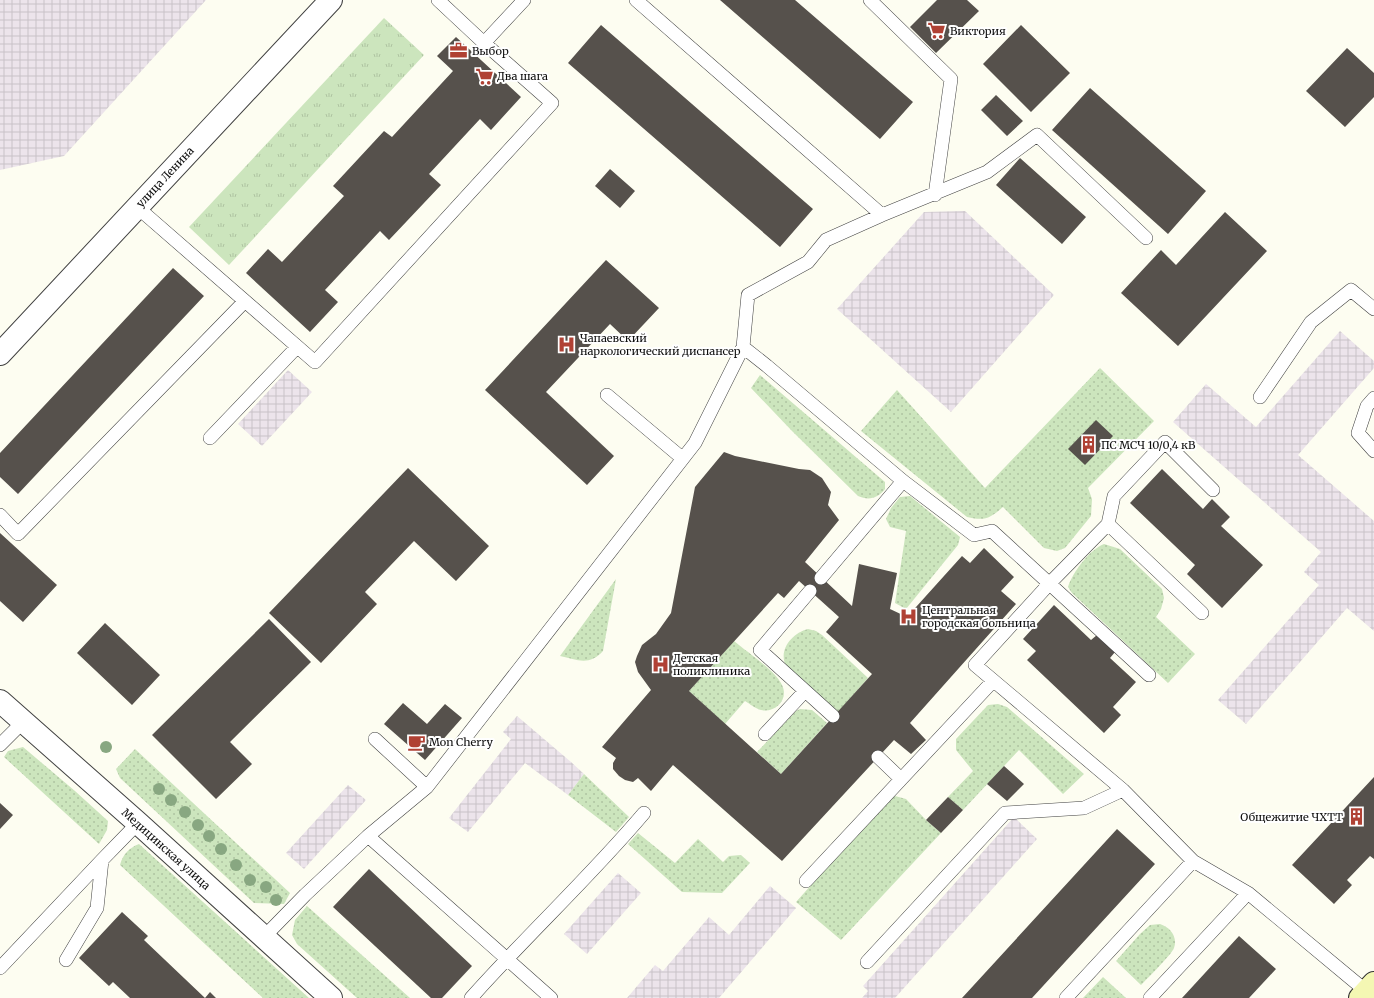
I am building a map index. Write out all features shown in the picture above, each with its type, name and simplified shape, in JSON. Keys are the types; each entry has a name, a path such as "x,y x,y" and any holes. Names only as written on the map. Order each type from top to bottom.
{"street":[{"name":"улица Ленина","path":"0,354 331,0"},
{"name":"Медицинская улица","path":"0,701 138,823 330,998"}],"lane":[{"path":"138,207 315,362 552,102 484,43 438,0"},
{"path":"484,43 524,0"},
{"path":"636,0 882,215"},
{"path":"870,0 952,79 935,194"},
{"path":"264,938 305,895 368,836 427,787 694,443 743,347 748,295 808,262 826,240 882,215 987,172 1037,135 1146,238"},
{"path":"1260,397 1311,322 1351,290 1374,309"},
{"path":"0,515 18,534 245,301"},
{"path":"210,438 297,347"},
{"path":"743,347 903,481 974,535 992,531 1149,675"},
{"path":"607,395 682,458"},
{"path":"1374,398 1367,406 1358,433 1374,451"},
{"path":"1213,490 1165,442 1114,496 1108,524 975,665 1123,790 1194,861 1248,893 1367,991"},
{"path":"822,578 903,481"},
{"path":"1108,524 1202,613"},
{"path":"810,591 760,650 833,716"},
{"path":"806,881 993,681"},
{"path":"765,734 805,691"},
{"path":"0,745 23,722"},
{"path":"375,738 427,787"},
{"path":"878,758 901,779"},
{"path":"867,962 1005,813 1084,808 1123,790"},
{"path":"471,998 506,959 622,839 644,813"},
{"path":"0,968 138,823"},
{"path":"368,836 551,998"},
{"path":"66,960 97,908 102,860"},
{"path":"1066,998 1194,861"},
{"path":"1150,998 1248,893"}],"shaded area":[{"path":"0,0 206,0 64,156 0,170"},
{"path":"965,211 1054,295 951,412 837,309 924,212"},
{"path":"1340,331 1374,361 1374,368 1298,455 1374,521 1374,631 1347,608 1246,724 1218,700 1319,585 1304,572 1321,552 1173,422 1206,384 1256,427"},
{"path":"288,370 312,392 262,446 238,424"},
{"path":"517,716 584,774 568,795 525,763 468,832 449,818 511,739 503,732"},
{"path":"348,785 366,800 304,869 286,853"},
{"path":"1014,817 1037,839 895,998 862,998 868,991 863,986"},
{"path":"618,873 641,893 587,954 564,934"},
{"path":"770,886 796,908 719,998 627,998 655,965 663,971 709,917 729,935"}],"green space":[{"path":"384,18 424,55 229,265 189,227"},
{"path":"1100,368 1154,421 1088,488 1092,499 1091,516 1065,548 1057,551 1044,548 1003,507 994,514 983,519 967,517 861,431 897,390 985,488"},
{"path":"760,375 885,482 885,489 873,498 862,498 858,496 751,388"},
{"path":"910,496 960,537 958,545 906,609 895,603 906,531 890,527 886,519 891,508 900,497"},
{"path":"1104,544 1120,549 1162,589 1164,598 1161,609 1156,617 1195,654 1168,683 1072,593 1068,587 1070,581 1087,556"},
{"path":"616,579 603,651 593,659 583,661 560,656"},
{"path":"808,629 816,631 822,635 868,678 838,712 786,666 784,660 785,648 792,638"},
{"path":"734,641 774,673 782,685 784,695 780,704 772,709 766,710 757,709 745,701 725,724 689,691"},
{"path":"998,704 1007,707 1084,774 1063,794 1019,750 963,810 948,797 973,771 956,750 956,739 988,705"},
{"path":"800,709 812,710 827,723 781,774 757,752 796,711"},
{"path":"23,747 108,821 107,830 99,844 4,757 8,751"},
{"path":"135,749 290,893 284,904 254,903 120,778 116,769"},
{"path":"584,774 629,817 616,832 568,795"},
{"path":"895,796 906,799 941,833 841,940 796,902 887,800"},
{"path":"638,833 675,863 698,839 723,862 729,856 741,855 750,863 722,893 682,892 628,844"},
{"path":"139,844 309,998 263,998 120,865 127,852 132,847"},
{"path":"307,906 410,998 357,998 297,944 292,935 295,920"},
{"path":"1160,924 1167,927 1174,936 1174,948 1141,985 1116,961 1150,925"},
{"path":"1103,977 1126,998 1083,998"}],"building":[{"path":"720,0 795,0 913,102 880,139"},
{"path":"937,0 967,0 979,11 936,53 910,27"},
{"path":"601,25 813,209 780,247 568,63"},
{"path":"1021,25 1070,73 1031,112 983,64"},
{"path":"456,37 521,97 491,130 480,119 429,174 441,185 389,240 380,231 325,290 338,302 310,332 246,273 268,249 282,262 344,196 333,186 384,131 392,137 453,71 437,56"},
{"path":"1347,48 1374,73 1374,97 1345,127 1306,91"},
{"path":"1090,88 1206,191 1168,234 1052,130"},
{"path":"996,95 1023,121 1007,136 981,110"},
{"path":"1020,158 1086,217 1062,244 996,185"},
{"path":"610,169 635,191 620,208 595,186"},
{"path":"1225,212 1267,251 1178,346 1121,293 1161,250 1176,265"},
{"path":"606,260 659,308 628,341 610,324 546,392 614,456 587,485 485,390"},
{"path":"173,268 204,296 18,494 0,477 0,453"},
{"name":"ПС МСЧ 10/0,4 кВ","path":"1096,420 1113,436 1085,465 1068,449"},
{"path":"724,452 735,456 810,470 822,478 831,492 828,505 839,520 805,562 852,606 859,564 897,573 890,609 907,617 962,556 970,563 984,548 1014,577 1001,591 1016,604 910,723 926,740 911,754 894,740 782,861 673,765 651,791 638,778 633,782 625,780 619,776 613,769 613,763 616,758 602,747 651,690 638,672 635,662 642,645 656,634 671,613 695,487","holes":["799,581 839,617 826,632 872,674 781,774 689,691 778,593 784,598"]},
{"path":"408,468 489,546 456,581 414,541 365,592 377,604 321,663 269,613"},
{"path":"1162,469 1203,509 1212,499 1230,517 1221,526 1263,565 1222,608 1187,574 1195,565 1130,503"},
{"path":"0,533 57,585 23,622 0,601"},
{"path":"1054,605 1091,640 1097,635 1115,652 1110,658 1136,682 1113,707 1121,715 1104,733 1027,660 1036,651 1023,639"},
{"path":"269,619 311,662 230,742 252,764 216,799 152,735"},
{"path":"105,623 160,675 132,705 77,653"},
{"path":"403,703 427,724 445,704 462,718 425,760 384,724"},
{"path":"1004,766 1024,784 1007,801 987,784"},
{"name":"Общежитие ЧХТТ","path":"1374,777 1374,859 1370,856 1347,880 1352,885 1334,904 1292,865"},
{"path":"948,797 963,810 941,833 926,820"},
{"path":"0,803 13,815 0,829"},
{"path":"1117,829 1155,864 1032,998 962,998"},
{"path":"369,869 472,966 442,998 431,998 333,907"},
{"path":"122,912 148,936 144,940 205,998 130,998 113,982 109,986 79,958"},
{"path":"1239,936 1276,969 1249,998 1182,998"},
{"path":"210,992 216,998 205,998"}],"place":[{"name":"Виктория","path":"937,31"},
{"name":"Выбор","path":"459,51"},
{"name":"Два шага","path":"484,76"},
{"name":"Чапаевский наркологический диспансер","path":"567,344"},
{"name":"ПС МСЧ 10/0,4 кВ","path":"1088,445"},
{"name":"Центральная городская больница","path":"909,616"},
{"name":"Детская поликлиника","path":"660,664"},
{"name":"Mon Cherry","path":"416,742"},
{"name":"Общежитие ЧХТТ","path":"1356,817"}]}
